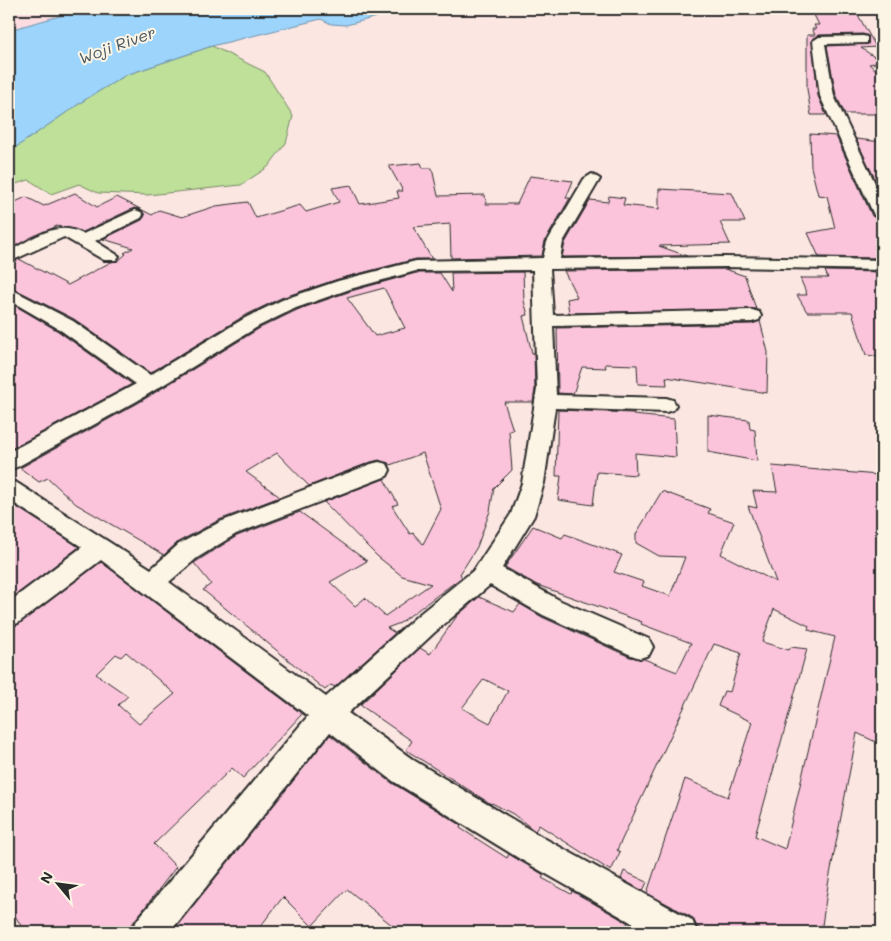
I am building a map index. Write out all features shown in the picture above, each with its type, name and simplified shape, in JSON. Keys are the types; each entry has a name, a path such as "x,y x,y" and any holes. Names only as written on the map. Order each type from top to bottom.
{"street":[{"path":"863,40 818,41 822,77 827,96 882,215"},
{"path":"149,932 326,715 426,624 487,572 524,508 533,483 547,389 544,321 546,263 555,242 592,180"},
{"path":"83,240 135,215"},
{"path":"9,257 61,232 73,234 110,256"},
{"path":"9,462 150,384 252,322 288,304 344,285 416,266 725,262 882,265"},
{"path":"9,293 66,325 150,384"},
{"path":"544,321 752,316"},
{"path":"546,401 666,404"},
{"path":"152,583 188,551 228,528 378,470"},
{"path":"9,489 100,547 152,583 232,641 326,715 404,771 531,848 680,932"},
{"path":"9,616 100,547"},
{"path":"487,572 552,608 640,647"}],"shaded area":[{"path":"9,9 85,9 9,30"}],"green space":[{"path":"212,46 265,72 293,116 286,143 268,167 241,185 148,195 98,193 79,184 51,194 29,180 9,186 9,152 86,99 126,75"}],"water":[{"name":"Woji River","path":"85,9 507,9 389,14 346,25 331,24 321,19 212,46 126,75 86,99 9,152 9,30"}],"building":[{"path":"811,9 854,12 858,15 876,47 861,48 882,62 869,64 882,75 882,114 845,114 836,95 827,46 868,44 868,36 863,34 819,35 812,39 818,96 826,115 811,115 807,89 807,35 815,35 812,29 816,29 814,25 819,25"},
{"path":"810,134 836,136 872,216 882,222 882,258 819,257 808,233 835,228 827,196 818,195 811,167"},
{"path":"856,139 882,142 882,194"},
{"path":"421,163 423,168 432,168 438,196 485,195 486,204 517,204 530,176 573,181 566,198 570,198 545,241 542,256 451,258 450,224 413,227 432,259 416,259 338,279 281,298 244,316 150,373 74,319 9,286 9,264 19,259 68,285 111,262 118,261 126,254 124,253 133,248 103,239 142,220 145,216 142,210 134,208 83,232 57,226 9,249 9,205 26,197 44,206 75,193 97,207 117,197 152,215 159,210 182,217 216,206 248,202 256,218 300,205 306,212 339,202 332,188 351,185 360,204 399,198 397,191 403,191 389,166"},
{"path":"659,189 732,193 745,222 720,222 730,244 659,246 687,256 562,257 565,243 590,200 608,202 609,196 625,198 623,205 659,209"},
{"path":"725,269 745,276 756,309 569,313 567,299 577,297 564,271"},
{"path":"825,271 882,272 882,357 866,355 852,312 807,312 797,295 807,295 800,278 828,278"},
{"path":"523,272 524,301 528,315 523,316 532,353 534,353 535,389 533,402 504,402 513,430 509,431 512,470 494,488 490,511 477,547 460,574 462,577 400,623 387,628 395,633 335,687 331,685 325,690 203,590 211,584 194,563 237,536 300,512 367,561 330,582 355,606 365,598 385,616 431,584 402,576 377,556 324,502 384,479 398,504 392,506 410,534 413,533 423,544 441,509 423,453 390,465 379,460 371,462 309,486 277,453 246,472 280,497 219,520 178,542 164,555 76,504 48,478 39,482 20,468 138,403 260,328 297,310 351,291 416,273 440,273 452,292 451,273","holes":["384,288 405,328 375,336 347,298"]},
{"path":"9,302 58,331 132,384 9,450"},
{"path":"760,321 768,352 767,393 666,377 667,385 638,384 637,365 605,364 606,368 582,367 573,394 558,393 557,328 752,324"},
{"path":"558,410 633,413 633,415 674,419 676,457 635,453 636,475 597,472 593,505 558,500 561,476 556,476"},
{"path":"708,415 749,420 750,429 755,430 757,461 708,452"},
{"path":"772,466 878,475 882,488 882,745 857,733 821,932 708,932 697,927 693,918 647,893 685,779 728,797 752,722 718,706 724,691 730,692 741,653 714,644 617,850 620,852 611,871 539,825 535,831 513,814 491,804 406,750 412,741 360,705 420,648 430,654 457,616 479,597 514,612 520,604 542,617 630,657 644,659 677,672 691,643 641,624 642,622 537,585 505,567 533,526 562,538 565,534 622,555 614,572 644,582 642,586 670,596 685,557 659,556 636,543 636,534 662,491 710,509 708,513 734,522 721,554 776,582 748,506 757,508 753,491 777,492","holes":["774,609 809,626 808,630 835,637 785,849 755,836 807,649 791,647 789,650 762,642","484,679 508,691 490,723 462,708"]},
{"path":"9,502 79,547 9,600"},
{"path":"101,562 302,714 243,778 232,768 154,844 176,867 126,932 25,932 9,906 9,628 19,624","holes":["126,652 175,694 139,724 118,705 128,696 96,674 116,654 121,657"]},
{"path":"330,735 392,783 461,825 460,828 507,858 509,854 544,875 542,878 571,894 572,891 628,923 623,932 390,932 393,926 347,889 312,926 283,897 256,932 172,932"},
{"path":"624,871 647,882 643,891 621,879"}]}
